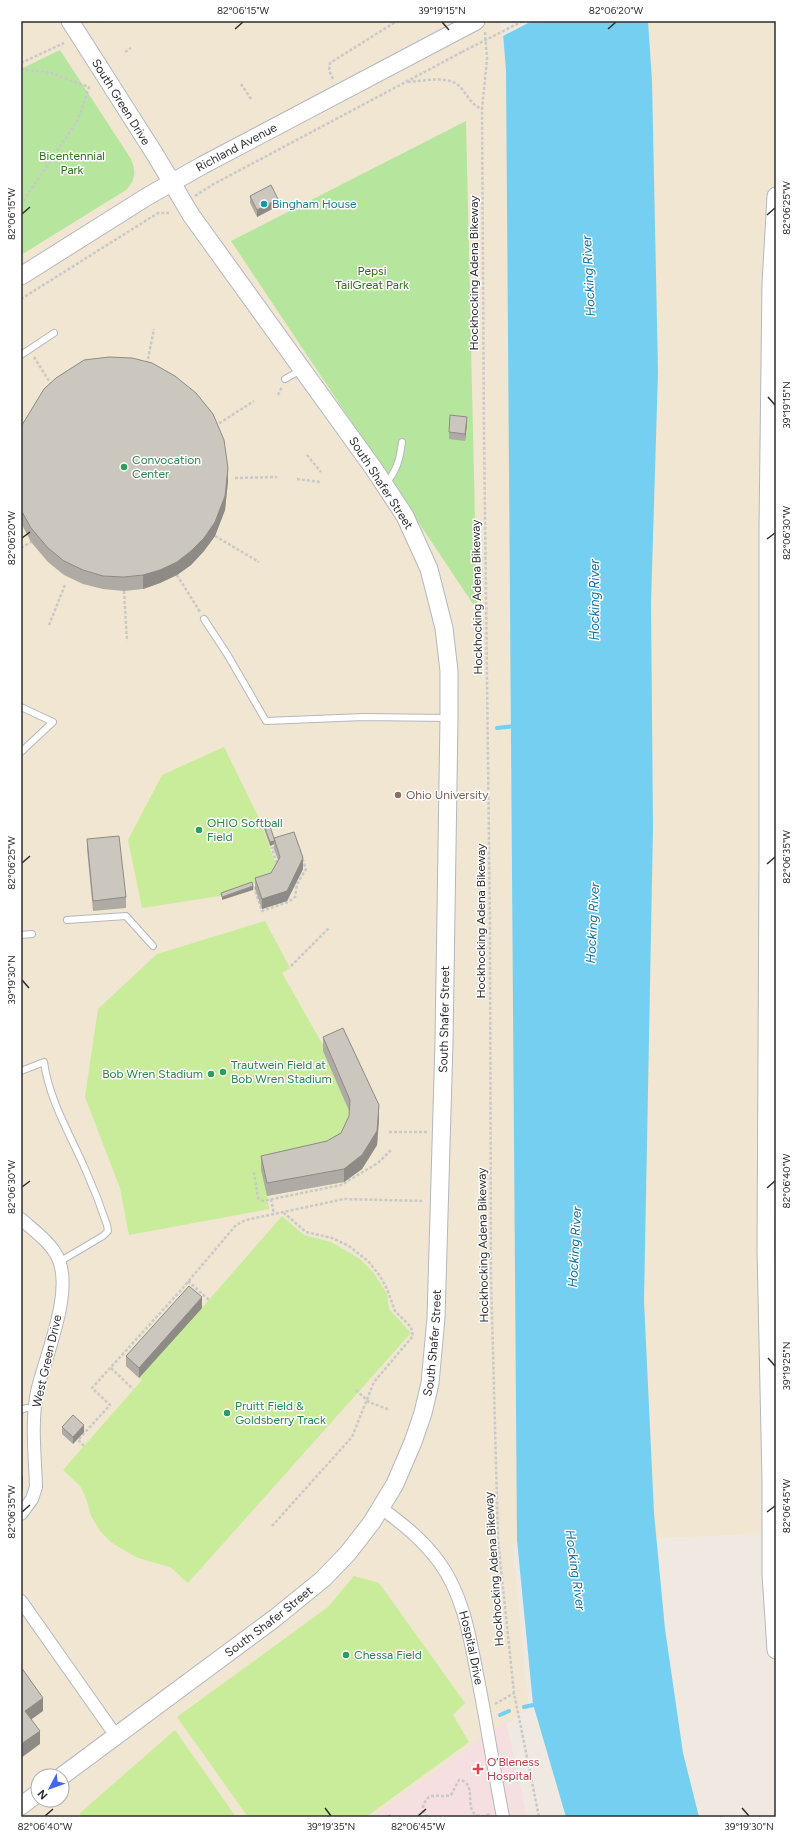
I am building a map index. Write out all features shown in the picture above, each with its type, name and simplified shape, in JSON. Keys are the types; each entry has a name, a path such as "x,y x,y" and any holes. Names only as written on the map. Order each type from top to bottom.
{"street":[{"name":"South Green Drive","path":"70,21 172,183"},
{"name":"Richland Avenue","path":"21,276 172,183 458,30 480,25"},
{"name":"South Shafer Street","path":"70,1770 306,1594 348,1553 381,1508 407,1457 420,1420 430,1382 435,1339 444,1042 449,718 449,670 444,628 437,596 419,544 405,516 384,484 191,215 172,183"},
{"path":"776,196 771,284 768,529 771,1574 776,1650"},
{"name":"West Green Drive","path":"21,1219 41,1237 52,1250 59,1262 63,1281 62,1299 38,1392 27,1409 36,1487 32,1499 21,1514"},
{"name":"Hospital Drive","path":"381,1508 407,1528 430,1550 440,1562 457,1593 467,1625 502,1814"},
{"path":"21,1601 116,1736"},
{"path":"21,1806 30,1799"}],"lane":[{"path":"21,355 54,333"},
{"path":"285,379 302,369"},
{"path":"384,484 393,476 400,459 402,442"},
{"path":"204,619 228,654 266,721 363,717 449,718"},
{"path":"21,707 53,722 21,752"},
{"path":"67,920 126,916 153,946"},
{"path":"21,935 32,934"},
{"path":"21,1071 44,1062 46,1077 108,1225 108,1232 103,1236 59,1262"},
{"path":"21,1403 27,1409"}],"path":[{"path":"334,81 328,70 330,63 397,21"},
{"path":"212,185 523,21"},
{"name":"Hockhocking Adena Bikeway","path":"480,25 488,59 482,109 484,433 490,925 491,1276 498,1540 514,1693 539,1817"},
{"path":"21,62 64,43"},
{"path":"125,52 131,48"},
{"path":"21,69 51,73 89,87 78,120 21,204"},
{"path":"406,82 452,81 462,88 473,104 482,109"},
{"path":"241,84 251,99"},
{"path":"369,96 372,100"},
{"path":"21,299 158,213 169,213"},
{"path":"146,369 154,329"},
{"path":"29,350 52,386"},
{"path":"213,427 254,401"},
{"path":"307,455 321,472"},
{"path":"235,478 277,477"},
{"path":"297,479 320,482"},
{"path":"215,536 259,562"},
{"path":"21,548 31,542"},
{"path":"177,575 204,619"},
{"path":"49,625 66,586"},
{"path":"124,591 127,641"},
{"path":"296,840 306,869 297,884 297,898 262,911 254,888 270,882 277,865 272,848 296,840"},
{"path":"291,966 329,928"},
{"path":"389,1132 429,1132"},
{"path":"254,1172 259,1199 263,1201 341,1185 378,1163 392,1150"},
{"path":"271,1199 274,1214"},
{"path":"84,1446 78,1440 110,1405 92,1388 236,1225 246,1220 344,1199 427,1201"},
{"path":"272,1526 352,1437 374,1382 414,1336 411,1327 395,1311 387,1289 380,1276 368,1261 349,1246 332,1238 306,1232 284,1212"},
{"path":"188,1281 209,1300"},
{"path":"111,1368 133,1389"},
{"path":"356,1390 367,1400 390,1410"},
{"path":"492,1705 514,1693"},
{"path":"427,1817 424,1813 423,1807 428,1798 435,1795 451,1795 459,1780 464,1782 469,1788 471,1808 475,1814 480,1817 502,1814"}],"shaded area":[{"name":"Ohio University","path":"21,21 776,21 776,1533 512,1544 529,1708 376,1817 21,1817"},
{"name":"O’Bleness Hospital","path":"506,1721 527,1817 372,1817"}],"green space":[{"name":"Bicentennial Park","path":"60,50 131,159 134,168 134,175 132,183 126,190 21,255 21,69"},
{"name":"Pepsi TailGreat Park","path":"466,121 477,610 231,241"},
{"name":"OHIO Softball Field","path":"224,747 260,820 276,865 272,877 220,896 142,908 128,840 162,775"},
{"name":"Bob Wren Stadium","path":"265,921 290,968 282,973 324,1047 343,1042 379,1119 377,1145 362,1169 344,1182 267,1196 269,1209 129,1235 120,1188 85,1097 98,1009 157,954"},
{"name":"Pruitt Field & Goldsberry Track","path":"282,1216 304,1235 331,1242 360,1259 373,1272 387,1294 389,1309 411,1333 188,1583 170,1567 138,1558 112,1543 100,1531 91,1516 86,1498 80,1486 63,1470 142,1380 126,1366 202,1308"},
{"name":"Chessa Field","path":"354,1576 379,1583 465,1703 453,1715 469,1742 366,1817 248,1817 177,1717 328,1607"},
{"path":"175,1730 236,1817 81,1817 80,1813"}],"water":[{"name":"Hocking River","path":"502,21 648,21 652,81 658,372 651,603 653,827 644,1301 654,1513 665,1629 683,1753 699,1817 566,1817 533,1704 517,1540 506,70"}],"pier":[{"path":"500,21 532,21 501,37"}],"building":[{"path":"271,185 278,199 257,210 250,196"},
{"name":"Convocation Center","path":"109,357 132,358 152,363 175,376 196,393 213,414 224,440 228,468 225,496 215,522 204,538 177,562 160,570 143,575 124,577 103,576 83,570 64,561 48,548 31,528 21,510 22,425 44,389 56,378 84,360"},
{"path":"450,415 467,417 465,434 449,432"},
{"path":"267,818 275,841 270,842 262,820"},
{"path":"294,832 303,858 287,891 262,899 255,878 271,873 280,857 274,838"},
{"path":"119,836 126,897 93,901 87,839"},
{"path":"252,882 253,886 222,897 221,893"},
{"path":"343,1028 379,1105 377,1131 362,1155 344,1169 267,1183 261,1156 327,1141 341,1133 349,1116 350,1100 323,1037"},
{"path":"189,1286 202,1297 139,1368 126,1356"},
{"path":"73,1415 84,1425 73,1437 62,1427"},
{"path":"21,1667 43,1698 25,1711 40,1731 21,1744"}],"waterway":[{"path":"497,728 516,726"},
{"path":"524,1707 538,1704"},
{"path":"500,1715 509,1711"}],"place":[{"name":"Bingham House","path":"264,204"},
{"name":"Convocation Center","path":"124,467"},
{"name":"Ohio University","path":"398,795"},
{"name":"OHIO Softball Field","path":"199,830"},
{"name":"Trautwein Field at Bob Wren Stadium","path":"223,1072"},
{"name":"Bob Wren Stadium","path":"211,1074"},
{"name":"Pruitt Field & Goldsberry Track","path":"227,1413"},
{"name":"Chessa Field","path":"346,1655"},
{"name":"O’Bleness Hospital","path":"478,1769"}]}
